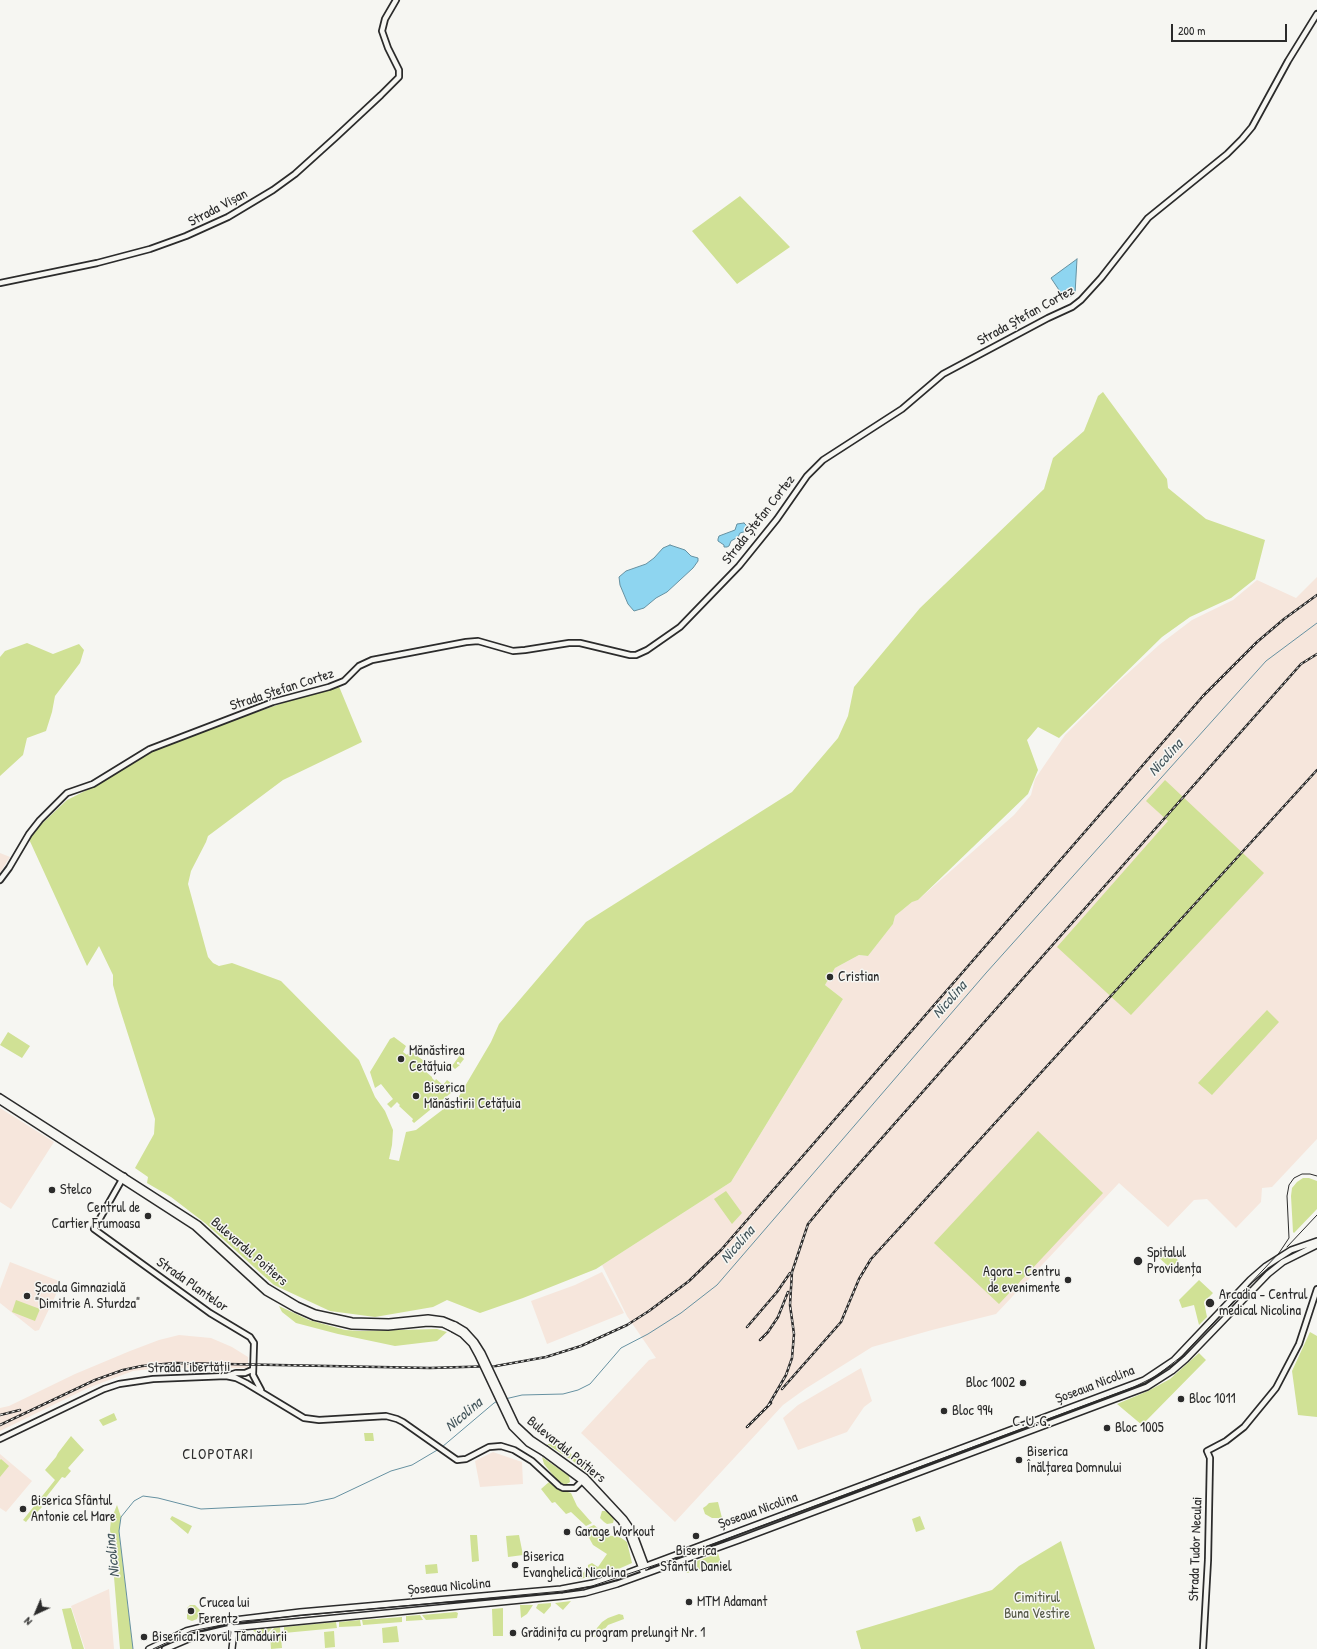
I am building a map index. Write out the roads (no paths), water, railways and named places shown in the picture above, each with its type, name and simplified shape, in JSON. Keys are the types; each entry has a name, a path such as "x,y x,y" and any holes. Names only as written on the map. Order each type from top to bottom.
{"main road":[{"name":"Bulevardul Poitiers","path":"0,1097 123,1178"},
{"name":"Bulevardul Poitiers","path":"0,1102 198,1224 267,1287 297,1305 315,1313 352,1321 389,1322 428,1318 443,1320 454,1327 465,1331 482,1353 516,1425 531,1440 584,1479 624,1519 633,1532 646,1574"},
{"name":"Șoseaua Nicolina","path":"149,1649 186,1631 226,1621 300,1612 561,1589 604,1580 1144,1380 1174,1360 1253,1277 1266,1266 1291,1250 1317,1241"},
{"name":"Șoseaua Nicolina","path":"165,1649 193,1637 231,1628 563,1596 603,1588 646,1574 1146,1387 1168,1374 1186,1359 1268,1274 1288,1259 1317,1245"},
{"path":"226,1621 234,1631 232,1649"}],"street":[{"name":"Strada Vișan","path":"0,282 97,263 150,249 202,230 228,217 274,190 295,174 399,77 399,70 388,48 382,31 385,19 396,0"},
{"name":"Strada Ștefan Cortez","path":"0,880 9,868 29,834 40,820 67,793 93,784 150,749 273,702 340,683 347,679 362,664 381,657 454,643 478,641 513,651 569,643 580,643 630,655 636,655 647,650 680,627 739,566 777,519 807,476 823,460 858,436 887,420 943,374 1048,318 1072,307 1081,300 1101,278 1148,218 1227,154 1252,127 1288,61 1317,14"},
{"name":"Strada Plantelor","path":"123,1178 94,1229 210,1313 250,1336 254,1343 253,1375 258,1387 264,1393"},
{"name":"Strada Tudor Neculai","path":"1203,1649 1208,1560 1210,1458 1207,1451 1226,1441 1244,1427 1276,1388 1299,1344 1317,1289"},
{"path":"226,1376 236,1373 245,1373 252,1370"},
{"name":"Strada Libertății","path":"0,1439 104,1389 119,1384 153,1379 226,1376 236,1378 264,1393 304,1418 319,1420 386,1416 396,1419 457,1460 463,1460 489,1447 507,1447 532,1461 563,1488 575,1488 584,1479"}],"water":[{"path":"1077,259 1075,294 1065,299 1051,278"},
{"path":"744,523 748,527 747,531 740,533 738,537 731,541 729,546 724,547 724,545 718,541 719,536 735,530 737,524"},
{"path":"670,545 685,550 691,556 698,558 698,561 693,568 667,592 656,598 644,608 634,611 628,604 620,585 619,577 626,571 646,564 663,548"}],"waterway":[{"name":"Nicolina","path":"505,1399 522,1395 563,1394 578,1390 590,1384 621,1348 648,1334 681,1313 717,1285 986,973 1266,661 1317,623"},
{"name":"Nicolina","path":"442,1447 498,1401"},
{"name":"Nicolina","path":"133,1649 119,1531 121,1517 134,1501 143,1496 158,1498 201,1509 305,1504 334,1498 391,1471 412,1465 439,1449"}],"tram line":[{"path":"153,1649 191,1631 243,1621 563,1591 592,1586 664,1562 1134,1387 1156,1376 1182,1356 1279,1253 1289,1238 1287,1196 1289,1185 1294,1178 1302,1174 1317,1176"},
{"path":"1287,1247 1317,1215"}],"railway":[{"path":"0,1425 95,1380 123,1370 142,1366 175,1363 430,1368 496,1366 546,1357 581,1346 627,1325 649,1311 689,1281 721,1250 1203,696 1257,642 1284,619 1317,595"},
{"path":"768,1406 786,1375 792,1358 794,1334 790,1305 792,1272 808,1224 835,1191 1301,664 1317,654"},
{"path":"782,1389 841,1322 859,1279 871,1259 1317,770"},
{"path":"747,1327 777,1292 790,1273"},
{"path":"760,1340 768,1332 778,1317 788,1292"},
{"path":"747,1427 771,1403"},
{"path":"0,1415 20,1410"}],"place":[{"name":"Cristian","path":"830,977"},
{"name":"Mănăstirea Cetățuia","path":"401,1059"},
{"name":"Biserica Mănăstirii Cetățuia","path":"416,1096"},
{"name":"Stelco","path":"52,1190"},
{"name":"Centrul de Cartier Frumoasa","path":"148,1216"},
{"name":"Spitalul Providența","path":"1138,1261"},
{"name":"Agora - Centru de evenimente","path":"1068,1280"},
{"name":"Școala Gimnazială \"Dimitrie A. Sturdza\"","path":"27,1296"},
{"name":"Arcadia - Centrul medical Nicolina","path":"1210,1303"},
{"name":"Bloc 1002","path":"1023,1383"},
{"name":"Bloc 1011","path":"1181,1399"},
{"name":"Bloc 994","path":"944,1411"},
{"name":"Bloc 1005","path":"1107,1428"},
{"name":"Biserica Înălțarea Domnului","path":"1019,1460"},
{"name":"Biserica Sfântul Antonie cel Mare","path":"23,1509"},
{"name":"Garage Workout","path":"567,1532"},
{"name":"Biserica Sfântul Daniel","path":"696,1536"},
{"name":"Biserica Evanghelică Nicolina","path":"515,1565"},
{"name":"MTM Adamant","path":"689,1602"},
{"name":"Crucea lui Ferentz","path":"191,1611"},
{"name":"Grădinița cu program prelungit Nr. 1","path":"513,1633"},
{"name":"Biserica Izvorul Tămăduirii","path":"144,1637"}],"district":[{"name":"C.U.G.","path":"1032,1422"},
{"name":"CLOPOTARI","path":"218,1455"}],"park label":[{"name":"Cimitirul Buna Vestire","path":"1037,1606"}]}
